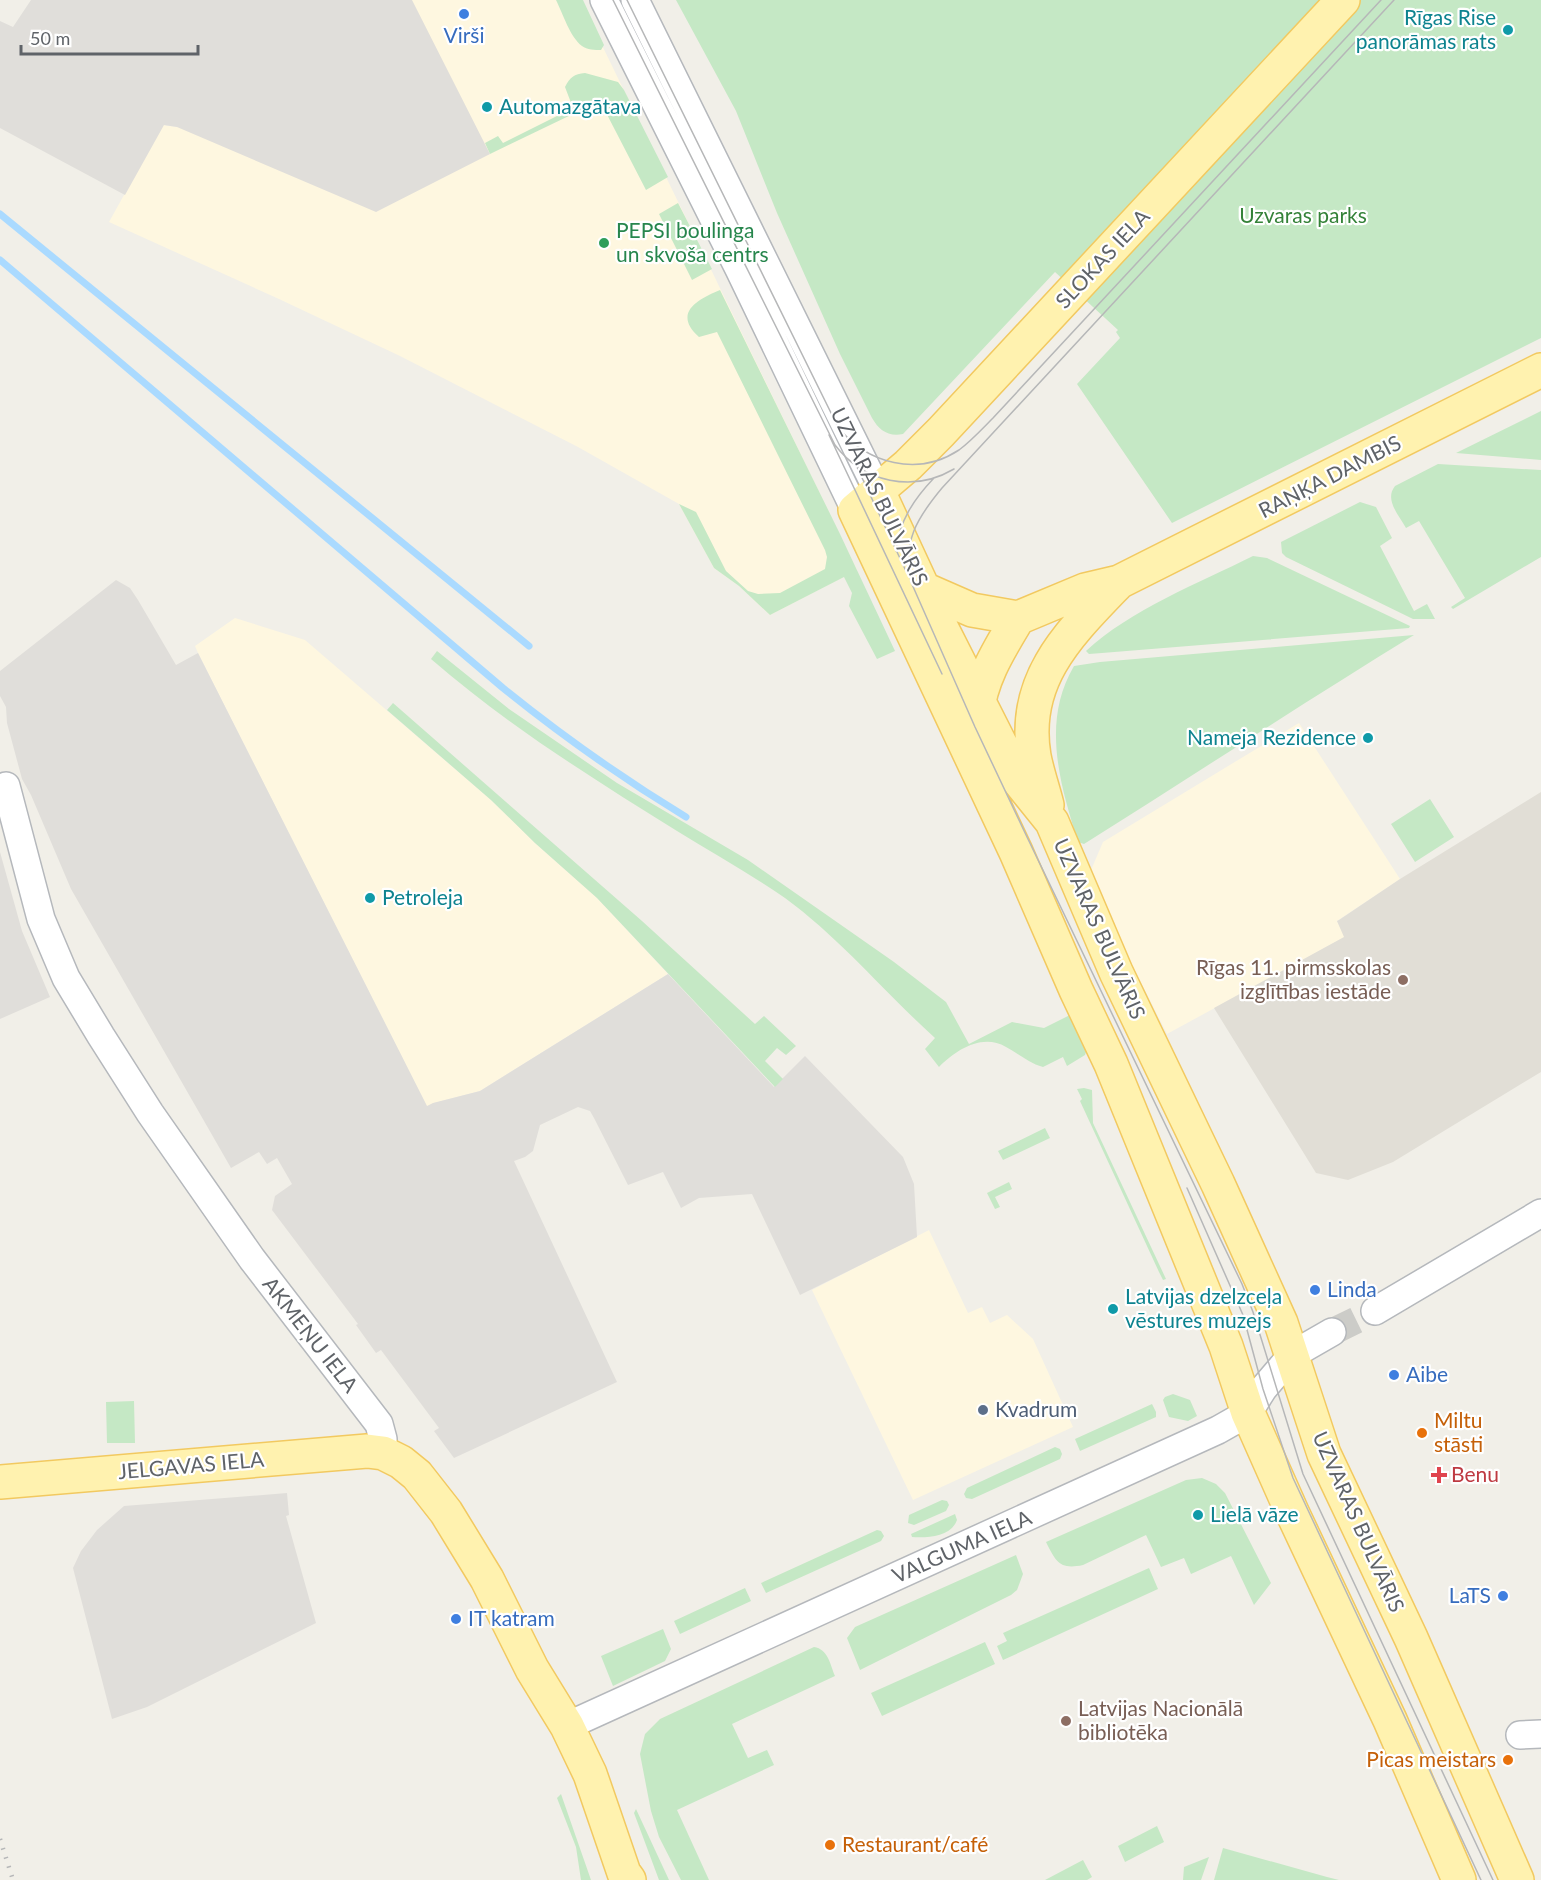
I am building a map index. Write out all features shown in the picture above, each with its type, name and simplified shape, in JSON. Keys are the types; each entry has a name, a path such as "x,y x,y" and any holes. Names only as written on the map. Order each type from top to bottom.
{"main road":[{"name":"SLOKAS IELA","path":"866,500 908,465 948,424 1343,0"},
{"name":"RAŅĶA DAMBIS","path":"1018,618 1085,590 1119,582 1541,370"},
{"name":"UZVARAS BULVĀRIS","path":"866,500 924,589 1019,780 1052,822 1116,972 1218,1184 1272,1303 1292,1355 1324,1454 1411,1638 1517,1880"},
{"name":"UZVARAS BULVĀRIS","path":"866,500 904,616 1016,852 1111,1064 1226,1346 1248,1413 1390,1720 1460,1880"},
{"name":"RAŅĶA DAMBIS","path":"1052,822 1034,756 1032,721 1039,688 1050,663 1081,622 1119,582"},
{"path":"924,589 972,610 1018,618 998,650 978,700 971,755"},
{"name":"JELGAVAS IELA","path":"0,1482 368,1451 383,1453"},
{"path":"383,1453 417,1475 446,1512 487,1579 532,1670 567,1726 590,1774 626,1878"}],"street":[{"name":"UZVARAS BULVĀRIS","path":"604,0 739,269 866,500"},
{"name":"UZVARAS BULVĀRIS","path":"635,0 866,500"},
{"name":"AKMEŅU IELA","path":"6,786 41,918 66,978 150,1113 252,1259 379,1424 383,1439 383,1453"},
{"path":"1375,1311 1541,1213"},
{"path":"1248,1413 1263,1389 1292,1355 1332,1332"},
{"name":"VALGUMA IELA","path":"567,1726 1181,1447 1248,1413"}],"shaded area":[{"path":"31,0 412,0 490,154 376,212 177,127 164,125 125,195 0,128 0,21 13,27"},
{"path":"412,0 580,0 857,570 770,615 739,586 714,568 679,504 578,447 400,356 109,222 163,125 177,127"},
{"path":"116,580 130,588 176,665 198,653 427,1106 480,1091 668,974 774,1087 805,1056 903,1157 914,1184 917,1237 800,1295 752,1194 699,1198 681,1208 663,1172 628,1185 590,1111 578,1107 540,1125 533,1151 514,1161 617,1382 454,1458 434,1431 439,1428 381,1350 376,1353 356,1325 358,1324 272,1210 275,1196 292,1184 277,1158 267,1164 259,1152 231,1168 71,889 22,779 7,723 6,707 0,696 0,671"},
{"path":"235,618 305,640 491,800 597,898 668,974 480,1091 434,1103 427,1107 195,646"},
{"path":"1299,723 1400,879 1337,921 1345,937 1167,1034 1088,877 1103,842"},
{"name":"Rīgas 11. pirmsskolas izglītības iestāde","path":"1541,792 1541,1072 1393,1162 1348,1180 1316,1173 1214,1008 1344,937 1337,921 1400,879"},
{"path":"0,852 22,931 50,997 0,1019"},
{"path":"929,1230 968,1313 982,1307 990,1323 1007,1315 1033,1339 1073,1427 913,1500 812,1290"},
{"path":"287,1493 289,1515 286,1516 316,1623 147,1707 112,1719 73,1568 81,1551 97,1530 124,1506"}],"green space":[{"path":"556,0 583,0 604,45 601,50 591,50 578,42 570,31"},
{"name":"Uzvaras parks","path":"676,0 1541,0 1541,338 1172,523 1077,384 1120,338 1116,332 1118,330 1055,272 903,434 888,433 881,429 872,418 840,354 777,213 736,111"},
{"path":"585,73 618,82 668,177 646,190 600,101 490,154 485,143 498,136 503,143 573,108 565,87 573,77"},
{"path":"678,203 712,269 692,280 659,214"},
{"path":"720,290 895,651 877,659 849,606 852,593 844,577 770,615 739,586 714,568 679,504 696,512 726,571 748,591 758,594 780,593 825,569 827,557 825,550 717,332 699,337 688,321 688,314 697,302"},
{"path":"1541,411 1541,460 1456,453"},
{"path":"1438,464 1541,470 1541,557 1453,609 1451,607 1465,598 1419,521 1406,528 1391,497 1395,486"},
{"path":"1360,502 1376,507 1392,538 1380,546 1414,611 1427,604 1435,619 1413,619 1282,553 1281,542"},
{"path":"1253,556 1267,558 1410,626 1409,628 1102,653 1089,654 1086,651 1104,636 1144,610"},
{"path":"1414,635 1084,844 1078,842 1060,776 1056,731 1058,709 1064,687 1074,666"},
{"path":"437,651 509,709 617,783 748,860 894,962 946,1002 969,1044 1012,1022 1044,1028 1070,1015 1087,1049 1085,1055 1067,1066 1063,1057 1043,1067 1006,1047 988,1042 970,1045 939,1067 925,1049 935,1038 844,948 805,914 772,889 613,791 520,728 431,659"},
{"path":"393,703 642,921 755,1024 764,1016 796,1046 786,1055 777,1048 765,1061 783,1079 775,1087 597,898 491,800 387,710"},
{"path":"1430,799 1454,837 1415,862 1391,824"},
{"path":"1077,1089 1092,1090 1093,1123 1166,1279 1163,1280 1159,1272 1080,1101 1082,1099"},
{"path":"1045,1128 1050,1138 1003,1160 998,1151"},
{"path":"1009,1182 1012,1189 995,1197 1000,1207 995,1209 987,1193"},
{"path":"1173,1394 1190,1400 1197,1416 1188,1421 1169,1417 1163,1400"},
{"path":"134,1401 135,1443 107,1443 106,1402"},
{"path":"1152,1404 1156,1417 1080,1451 1075,1439"},
{"path":"1055,1447 1060,1449 1062,1454 1060,1459 972,1499 966,1498 964,1494 967,1488"},
{"path":"1202,1478 1216,1484 1225,1493 1271,1583 1254,1605 1231,1556 1191,1574 1184,1558 1161,1567 1146,1535 1083,1565 1069,1566 1056,1559 1046,1542 1186,1480"},
{"path":"942,1500 947,1501 949,1505 946,1511 914,1525 908,1523 909,1515"},
{"path":"955,1514 957,1520 950,1530 931,1537 912,1537 911,1534"},
{"path":"877,1530 881,1531 884,1536 881,1541 766,1593 761,1583"},
{"path":"1016,1555 1023,1574 1017,1590 1011,1595 860,1670 847,1638 855,1627"},
{"path":"1149,1568 1158,1589 1003,1660 997,1646 1007,1641 1003,1633"},
{"path":"745,1588 751,1601 680,1634 674,1621"},
{"path":"663,1629 671,1649 665,1661 613,1686 601,1656"},
{"path":"985,1642 995,1664 882,1716 871,1693"},
{"path":"814,1647 819,1648 825,1654 835,1676 732,1724 748,1758 767,1750 774,1765 677,1810 709,1880 681,1880 659,1837 651,1811 640,1754 645,1734 660,1719"},
{"path":"561,1794 591,1880 581,1880 576,1847 557,1798"},
{"path":"636,1809 669,1880 659,1880 634,1813"},
{"path":"1157,1826 1164,1842 1125,1862 1118,1846"},
{"path":"1223,1848 1327,1877 1339,1880 1214,1880"},
{"path":"1209,1857 1201,1880 1183,1880 1184,1867"},
{"path":"1083,1860 1092,1877 1087,1880 1045,1880"}],"waterway":[{"path":"0,214 529,646"},
{"path":"0,260 503,688 592,756 686,817"}],"tunnel":[{"path":"1332,1332 1375,1311"}],"tram line":[{"path":"613,0 835,445 860,468 875,476 890,480 922,481 954,469"},
{"path":"627,0 838,427 850,440 878,458 894,463 910,464 927,463 943,458 959,450 976,435 1381,0"},
{"path":"1394,0 942,488 925,510 914,531 910,543 909,568 911,582 975,727 1242,1284 1253,1312 1303,1474 1493,1880"},
{"path":"829,435 942,674"},
{"path":"856,465 906,571"},
{"path":"896,551 904,520 920,494 934,478"},
{"path":"1187,1188 1243,1315 1263,1389 1293,1478 1481,1880"}],"railway":[{"path":"0,1839 13,1880"}],"place":[{"name":"Virši","path":"464,14"},
{"name":"Rīgas Rise panorāmas rats","path":"1508,30"},
{"name":"Automazgātava","path":"487,107"},
{"name":"PEPSI boulinga un skvoša centrs","path":"604,243"},
{"name":"Nameja Rezidence","path":"1368,738"},
{"name":"Petroleja","path":"370,898"},
{"name":"Rīgas 11. pirmsskolas izglītības iestāde","path":"1403,980"},
{"name":"Linda","path":"1315,1290"},
{"name":"Latvijas dzelzceļa vēstures muzejs","path":"1113,1309"},
{"name":"Aibe","path":"1394,1375"},
{"name":"Kvadrum","path":"983,1410"},
{"name":"Miltu stāsti","path":"1422,1433"},
{"name":"Benu","path":"1439,1475"},
{"name":"Lielā vāze","path":"1198,1515"},
{"name":"LaTS","path":"1503,1596"},
{"name":"IT katram","path":"456,1619"},
{"name":"Latvijas Nacionālā bibliotēka","path":"1066,1721"},
{"name":"Picas meistars","path":"1508,1760"},
{"name":"Restaurant/café","path":"830,1845"}]}
